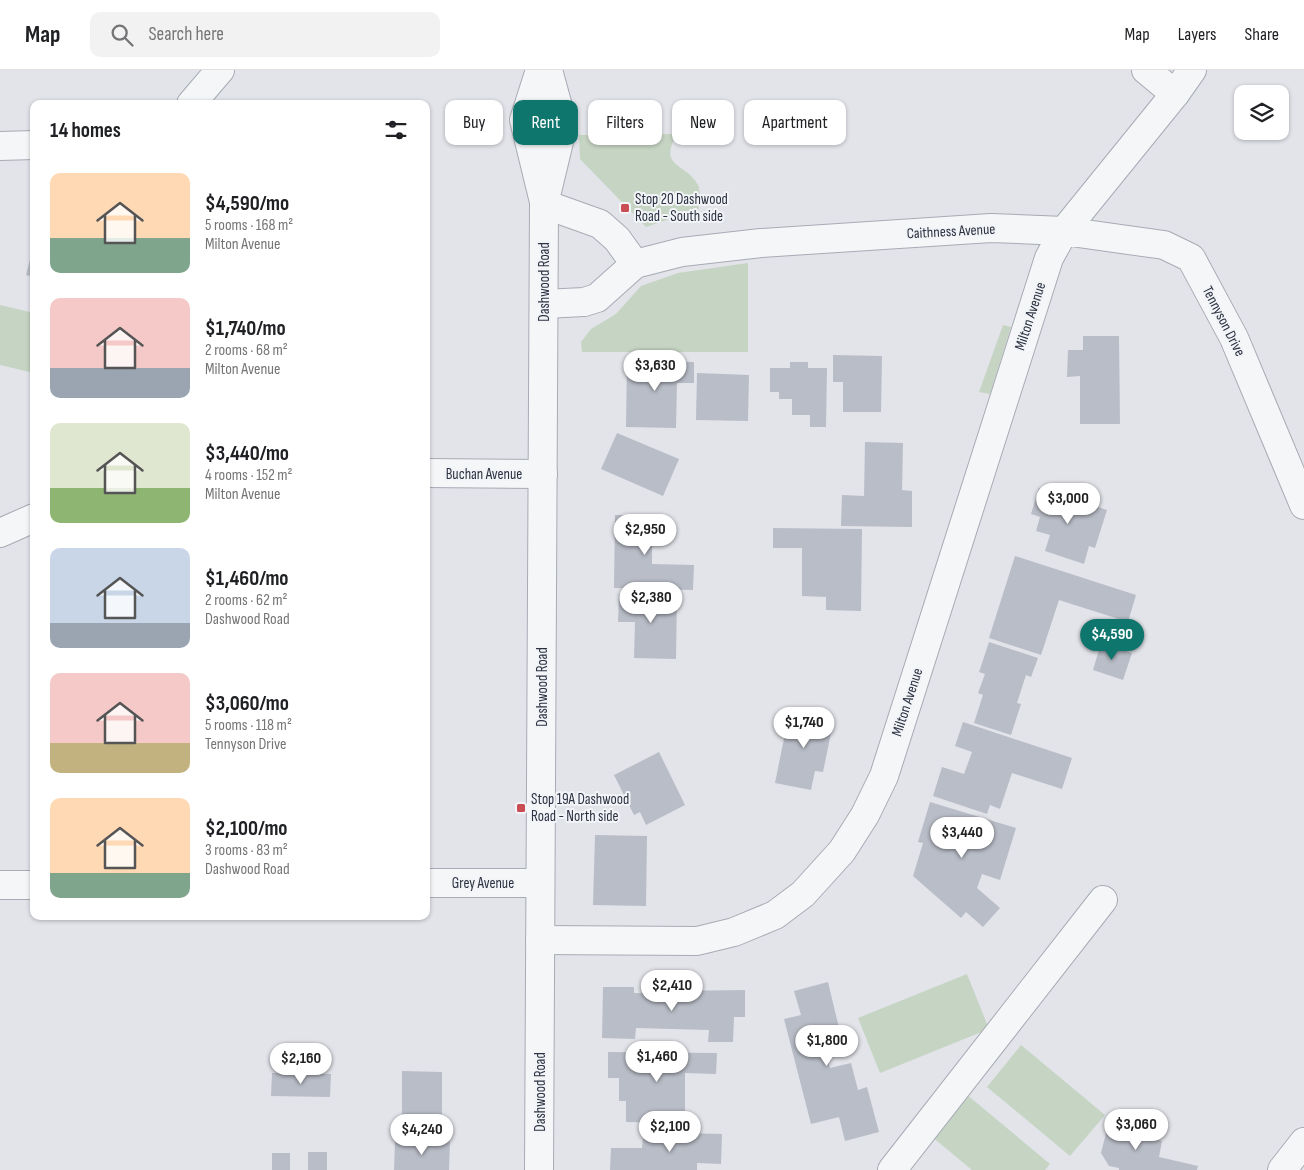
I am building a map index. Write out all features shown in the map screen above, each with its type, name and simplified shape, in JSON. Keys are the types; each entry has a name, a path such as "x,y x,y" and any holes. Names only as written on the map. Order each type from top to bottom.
{"street":[{"path":"195,100 220,70"},
{"name":"Dashwood Road","path":"540,70 524,120 544,204"},
{"name":"Dashwood Road","path":"539,1170 544,204 562,125 548,70"},
{"path":"1146,70 1175,94"},
{"path":"1064,231 1175,94 1192,70"},
{"path":"0,146 30,145"},
{"path":"544,204 600,224 617,239 635,264"},
{"name":"Caithness Avenue","path":"544,304 584,302 597,298 635,264 682,252 761,243 990,228 1064,231"},
{"name":"Tennyson Drive","path":"1064,231 1164,245 1191,258 1234,338 1304,505"},
{"name":"Milton Avenue","path":"540,940 697,941 734,932 775,916 803,894 842,851 865,815 884,776 1046,267 1064,231"},
{"name":"Buchan Avenue","path":"430,473 543,474"},
{"path":"0,533 30,520"},
{"name":"Grey Avenue","path":"430,883 540,883"},
{"path":"0,885 30,885"},
{"path":"892,1170 1103,900"},
{"path":"1282,1170 1304,1142"}],"green space":[{"path":"662,134 672,134 670,153 672,159 693,178 699,187 699,209 646,227 580,159 579,135 588,135 588,145 662,145"},
{"path":"748,263 748,352 582,352 581,342 591,329 616,314 641,286 678,273"},
{"path":"0,305 30,312 30,372 0,365"},
{"path":"1003,325 1011,327 990,394 979,392"},
{"path":"967,974 989,1029 880,1073 858,1018"},
{"path":"1021,1045 1105,1115 1070,1156 987,1087"},
{"path":"966,1094 1050,1164 1045,1170 972,1170 931,1136"}],"building":[{"path":"30,260 30,276 26,275"},
{"path":"1083,336 1119,336 1120,424 1080,424 1080,376 1067,377 1068,350 1083,350"},
{"path":"833,355 882,356 881,412 843,412 843,382 833,382"},
{"path":"627,361 694,362 694,383 677,383 676,428 626,427"},
{"path":"790,362 808,362 808,368 827,368 826,427 810,427 810,415 792,415 792,399 779,399 779,392 770,392 770,368 790,368"},
{"path":"697,373 749,375 748,421 696,420"},
{"path":"617,433 679,459 663,496 601,469"},
{"path":"865,442 903,443 902,490 912,491 912,527 841,526 842,495 864,496"},
{"path":"1039,488 1107,510 1095,548 1089,546 1084,564 1045,551 1050,535 1036,531 1040,517 1031,514"},
{"path":"615,515 665,515 665,540 652,540 652,564 694,565 693,590 614,588"},
{"path":"773,528 862,529 861,611 826,610 826,597 802,596 802,548 773,548"},
{"path":"1015,556 1136,595 1128,622 1059,600 1041,655 989,638"},
{"path":"619,594 677,595 676,659 634,658 635,622 618,622"},
{"path":"989,642 1038,658 1031,677 1026,675 1017,703 1021,704 1011,735 974,723 983,695 978,693 985,674 979,672"},
{"path":"1101,643 1132,653 1123,680 1093,670"},
{"path":"790,709 834,718 823,772 815,771 811,790 775,783"},
{"path":"963,722 1072,758 1062,789 1012,773 1000,809 990,805 987,814 933,796 942,767 964,774 972,752 955,746"},
{"path":"659,752 685,805 646,825 640,812 634,815 614,775"},
{"path":"930,802 1016,828 1000,880 982,874 977,888 1000,908 983,927 966,912 961,918 913,876 923,843 918,842"},
{"path":"595,835 647,836 646,906 593,905"},
{"path":"828,982 840,1032 822,1037 830,1068 851,1063 858,1090 867,1087 879,1132 845,1141 839,1117 811,1124 784,1019 801,1015 794,991"},
{"path":"603,987 634,987 634,993 672,994 673,991 745,990 745,1017 734,1017 733,1042 708,1042 709,1030 636,1028 635,1039 602,1038"},
{"path":"608,1052 717,1053 716,1074 685,1073 685,1123 626,1122 626,1101 619,1101 619,1078 608,1078"},
{"path":"402,1071 442,1072 442,1119 402,1119"},
{"path":"272,1073 331,1074 330,1097 271,1096"},
{"path":"1109,1121 1138,1128 1143,1136 1162,1141 1159,1157 1198,1166 1197,1170 1119,1170 1119,1168 1109,1166 1101,1153"},
{"path":"683,1133 722,1134 721,1164 697,1163 697,1170 610,1170 611,1148 642,1148 643,1137 683,1138"},
{"path":"395,1141 450,1141 449,1170 394,1170"},
{"path":"308,1152 327,1152 327,1170 308,1170"},
{"path":"272,1153 290,1153 290,1170 272,1170"}],"place":[{"name":"Stop 20 Dashwood Road - South side","path":"625,208"},
{"name":"Stop 19A Dashwood Road - North side","path":"521,808"}]}
